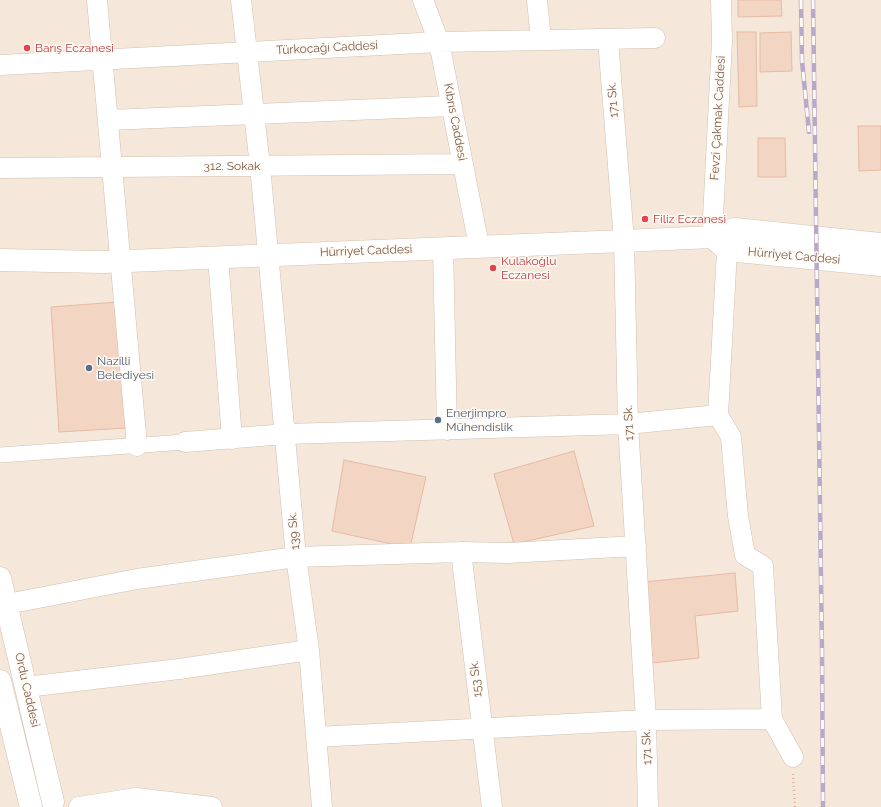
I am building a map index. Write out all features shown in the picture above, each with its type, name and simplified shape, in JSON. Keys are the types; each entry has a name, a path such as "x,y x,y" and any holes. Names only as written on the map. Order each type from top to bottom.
{"main road":[{"name":"Hürriyet Caddesi","path":"720,243 735,229 881,244"},
{"name":"Hürriyet Caddesi","path":"7,262 121,261 624,241 720,243 881,265"},
{"name":"Ordu Caddesi","path":"0,578 26,687 45,806"},
{"name":"Ordu Caddesi","path":"0,681 45,806"}],"street":[{"path":"97,0 137,446"},
{"name":"139 Sk.","path":"241,0 260,166 286,434 296,557 310,650 322,807"},
{"name":"Kıbrıs Caddesi","path":"423,0 439,42 479,246"},
{"path":"537,0 541,40"},
{"name":"Fevzi Çakmak Caddesi","path":"720,243 721,0"},
{"name":"Türkocağı Caddesi","path":"0,65 439,42 654,38"},
{"name":"171 Sk.","path":"608,40 624,241 628,424 646,720 648,807"},
{"path":"108,120 452,106"},
{"name":"312. Sokak","path":"0,168 463,164"},
{"path":"720,243 718,414 731,437 738,516 745,555 762,566 772,719 793,757"},
{"path":"444,248 447,430"},
{"path":"218,257 232,439"},
{"path":"0,455 286,434 628,424 718,414"},
{"path":"7,604 137,579 296,557 461,552 508,553 636,546"},
{"name":"153 Sk.","path":"461,552 481,728 492,807"},
{"path":"26,687 179,669 310,650"},
{"path":"316,737 646,720 772,719"},
{"path":"79,807 136,798 212,807"},
{"path":"163,807 186,804"}],"path":[{"path":"793,793 795,807"}],"shaded area":[{"path":"0,0 881,0 881,807 0,807"}],"building":[{"path":"738,0 781,0 782,16 738,17"},
{"path":"737,32 756,32 757,106 739,107"},
{"path":"791,32 792,71 760,72 760,33"},
{"path":"858,126 881,126 881,170 859,171"},
{"path":"758,138 785,138 786,177 758,177"},
{"name":"Nazilli Belediyesi","path":"118,302 127,428 59,432 51,307"},
{"path":"574,451 594,526 514,544 494,474"},
{"path":"344,460 426,477 410,548 332,531"},
{"path":"735,573 738,611 695,616 699,658 652,663 643,582"}],"railway":[{"path":"801,0 802,61 809,132"},
{"path":"813,0 823,807"}],"place":[{"name":"Barış Eczanesi","path":"27,48"},
{"name":"Filiz Eczanesi","path":"645,219"},
{"name":"Kulakoğlu Eczanesi","path":"493,268"},
{"name":"Nazilli Belediyesi","path":"89,368"},
{"name":"Enerjimpro Mühendislik","path":"438,420"}]}
